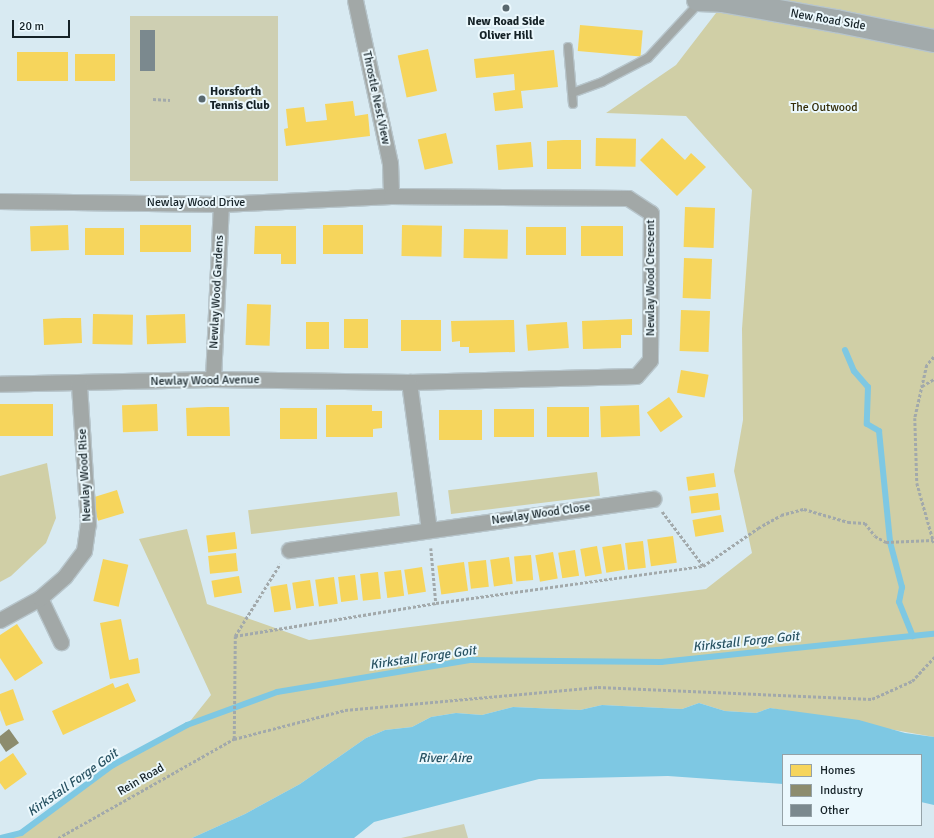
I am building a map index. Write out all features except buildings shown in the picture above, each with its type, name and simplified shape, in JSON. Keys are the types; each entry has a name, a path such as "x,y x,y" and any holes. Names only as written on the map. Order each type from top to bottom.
{"main road":[{"name":"New Road Side","path":"698,0 836,21 934,41"}],"street":[{"name":"Throstle Nest View","path":"355,0 390,163 391,196"},
{"name":"Newlay Wood Drive","path":"0,201 221,204 391,196"},
{"name":"Newlay Wood Crescent","path":"391,196 628,198 651,213 650,360 636,376 409,382"},
{"name":"Newlay Wood Gardens","path":"213,379 221,204"},
{"name":"Newlay Wood Avenue","path":"0,384 213,379 409,382"},
{"path":"409,382 429,529"},
{"name":"Newlay Wood Rise","path":"0,620 40,598 65,576 84,551 87,531 79,383"},
{"name":"Newlay Wood Close","path":"289,550 429,529 653,499"},
{"path":"40,598 61,642"}],"lane":[{"path":"572,93 602,82 648,58 702,0"},
{"path":"568,47 573,104"}],"path":[{"path":"153,99 170,100"},
{"path":"235,636 436,603 703,566 758,528 781,515 804,509 848,522 865,523 875,536 886,542 934,542 917,483 915,418 927,365 934,357"},
{"path":"922,386 934,379"},
{"path":"653,499 703,566"},
{"path":"429,529 436,603"},
{"path":"234,739 235,636 289,550"},
{"name":"Rein Road","path":"58,838 234,739 344,710 598,686 872,699 912,681 934,657"}],"green space":[{"name":"The Outwood","path":"726,0 934,0 934,737 770,708 756,713 725,711 699,703 682,709 602,705 580,710 513,707 482,715 456,713 431,717 412,727 385,730 366,738 300,784 245,814 192,838 11,838 67,801 113,765 187,725 211,695 139,539 187,529 207,604 309,640 706,589 752,553 734,471 743,420 742,329 752,190 686,116 606,113 676,65"},
{"name":"Horsforth Tennis Club","path":"130,16 278,16 278,181 130,181"},
{"path":"47,463 56,518 46,543 11,576 0,582 0,476"},
{"path":"597,472 600,496 451,514 448,490"},
{"path":"397,492 400,516 251,534 248,510"},
{"path":"464,824 468,838 401,838"}],"water":[{"name":"River Aire","path":"699,703 725,711 756,713 770,708 859,720 905,733 934,737 934,805 922,802 922,754 782,754 782,784 668,776 539,779 374,822 354,838 192,838 245,814 300,784 366,738 385,730 412,727 431,717 456,713 482,715 513,707 580,710 602,705 682,709"}],"waterway":[{"path":"845,350 854,371 868,387 867,424 879,431 890,542 902,587 899,602 913,636"},
{"name":"Kirkstall Forge Goit","path":"1,838 21,833 113,765 187,725 277,692 471,660 661,662 934,634"}],"place":[{"name":"New Road Side Oliver Hill","path":"506,8"},
{"name":"Horsforth Tennis Club","path":"202,99"}]}
